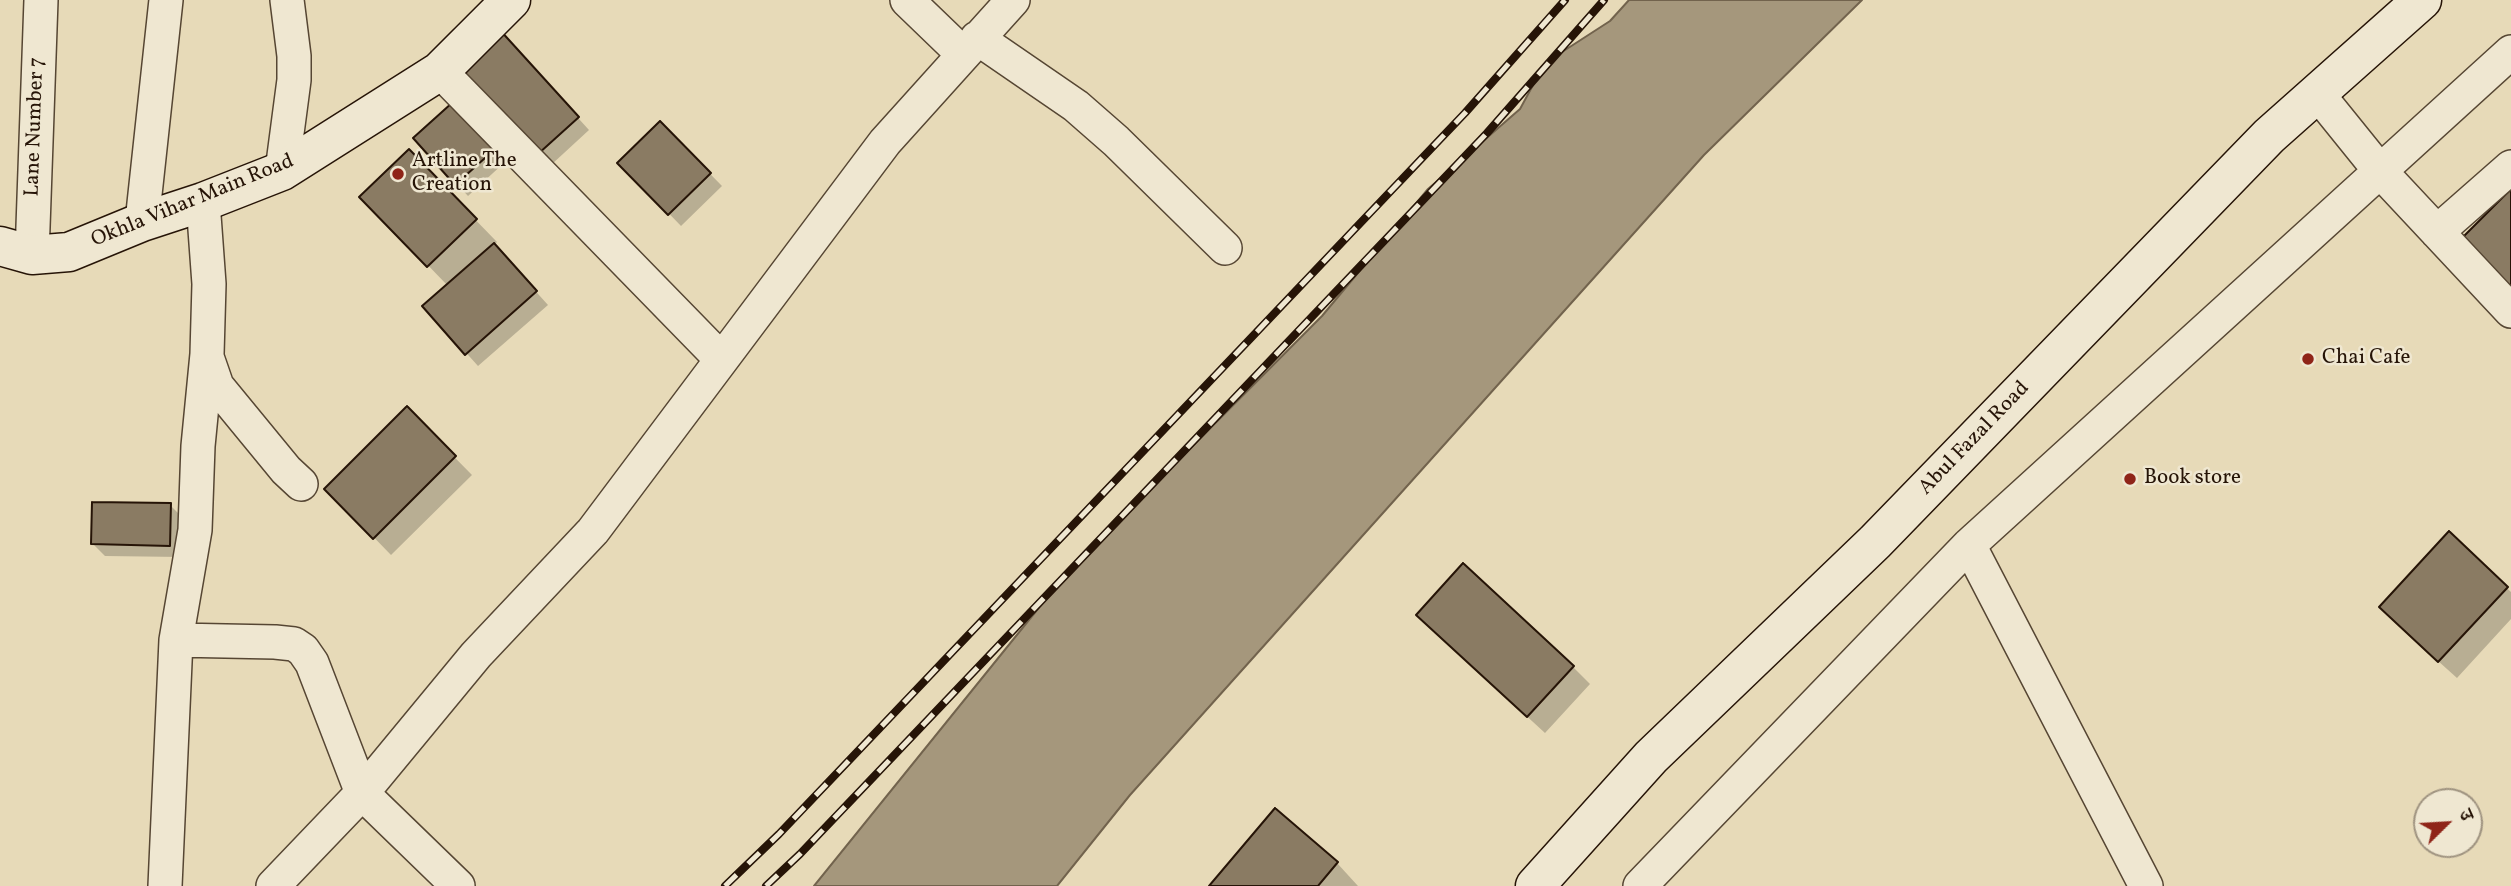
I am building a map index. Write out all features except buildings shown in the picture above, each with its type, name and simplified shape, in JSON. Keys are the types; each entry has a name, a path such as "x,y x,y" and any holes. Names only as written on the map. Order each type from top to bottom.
{"street":[{"name":"Lane Number 7","path":"16,251 41,0"},
{"path":"142,222 166,0"},
{"path":"282,171 294,80 287,0"},
{"path":"907,0 970,46 1076,106 1116,141 1225,248"},
{"path":"273,886 362,793 476,655 593,531 885,142 1013,0"},
{"name":"Abul Fazal Road","path":"1535,886 1651,757 1875,542 2269,136 2422,0"},
{"name":"Okhla Vihar Main Road","path":"16,251 69,252 282,171 440,71 499,4"},
{"path":"1640,886 1969,545 2509,57"},
{"path":"440,71 721,359"},
{"path":"2317,93 2380,171 2511,311"},
{"path":"2437,232 2511,167"},
{"path":"165,886 176,640 195,530 197,458 207,354 209,284 203,202"},
{"path":"207,354 217,386 286,470 301,484"},
{"path":"1969,545 2146,886"},
{"path":"176,640 275,642 294,644 303,649 312,663 362,793 457,886"}],"shaded area":[{"path":"1629,0 1862,0 1704,155 1130,795 1057,886 814,886 1071,568 1322,316 1428,189 1520,109 1545,63 1610,21"}],"railway":[{"path":"725,886 779,834 1465,113 1565,0"},
{"path":"766,886 800,854 1487,133 1604,0"}],"place":[{"name":"Artline The Creation","path":"398,174"},
{"name":"Chai Cafe","path":"2308,359"},
{"name":"Book store","path":"2130,479"}]}
